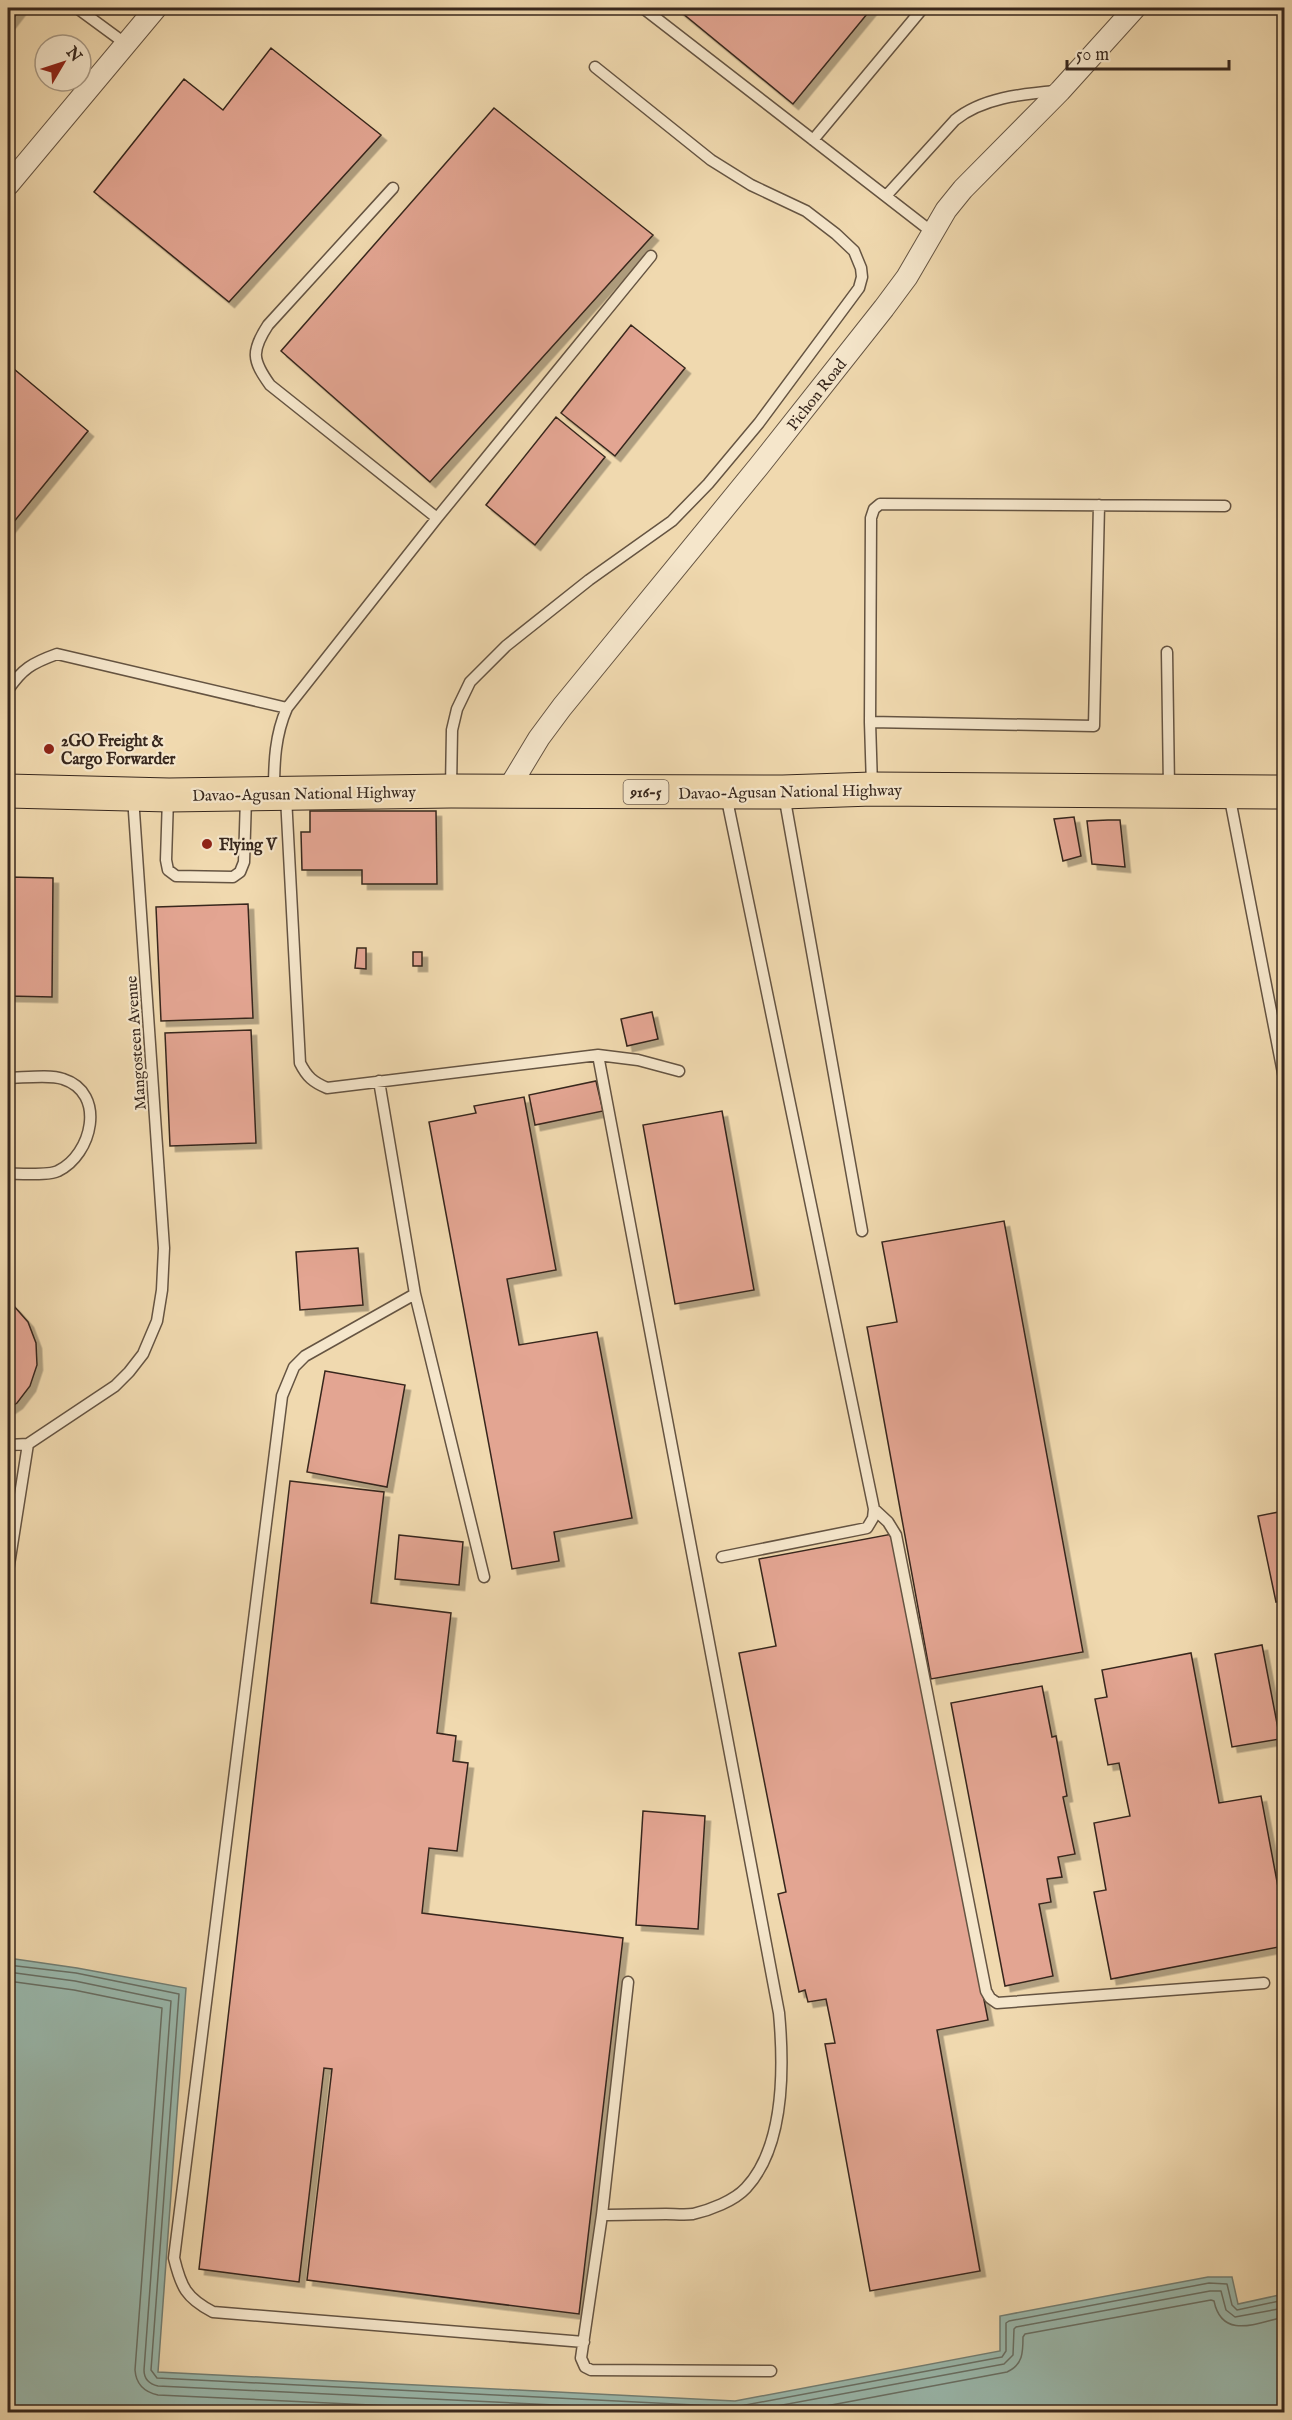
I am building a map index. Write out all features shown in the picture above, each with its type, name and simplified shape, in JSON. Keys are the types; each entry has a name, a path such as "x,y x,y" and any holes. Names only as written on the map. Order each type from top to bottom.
{"main road":[{"name":"Davao-Agusan National Highway","path":"8,791 169,795 451,791 783,792 872,789 1284,792"}],"street":[{"path":"8,185 156,8"},
{"name":"Pichon Road","path":"507,791 539,738 562,707 759,466 884,308 907,277 932,232 963,189 1060,91 1135,8"}],"lane":[{"path":"77,8 126,44"},
{"path":"644,8 932,232"},
{"path":"813,140 923,8"},
{"path":"451,791 452,730 457,709 470,682 506,646 589,580 672,521 708,484 759,423 859,288 862,277 854,250 836,234 806,211 751,185 711,160 595,67"},
{"path":"886,196 954,120 964,112 998,100 1029,93 1060,91"},
{"path":"393,188 268,325 257,342 255,356 259,369 270,386 437,518"},
{"path":"169,795 166,860 168,870 176,876 232,877 240,872 269,793 279,727 287,708 437,518 651,256"},
{"path":"872,789 871,518 874,509 880,504 1225,506"},
{"path":"870,722 1094,726 1099,506"},
{"path":"1167,652 1169,791"},
{"path":"8,690 19,673 35,662 57,654 287,708"},
{"path":"1229,791 1284,1078"},
{"path":"722,1557 867,1528 873,1518 726,792"},
{"path":"783,792 862,1232"},
{"name":"Mangosteen Avenue","path":"28,1444 115,1386 129,1372 151,1339 157,1321 162,1290 164,1248 133,793"},
{"path":"269,793 300,1063 313,1082 327,1088 598,1055 638,1060 679,1071"},
{"path":"598,1055 779,2013 782,2045 782,2084 774,2127 764,2162 745,2189 722,2204 692,2214 602,2215"},
{"path":"8,1078 62,1078 76,1086 82,1093 87,1100 91,1115 88,1135 81,1151 70,1164 56,1172 8,1174"},
{"path":"379,1081 415,1294 484,1578"},
{"path":"415,1294 305,1356 294,1367 282,1396 174,2258 180,2281 189,2295 196,2303 213,2312 584,2342"},
{"path":"8,1445 28,1444 8,1571"},
{"path":"873,1509 888,1522 896,1535 986,1991 990,1998 997,2002 1264,1983"},
{"path":"628,1982 602,2215 581,2358 585,2367 591,2370 771,2371"}],"water":[{"path":"8,1958 186,1988 158,2372 735,2401 1000,2351 1000,2316 1208,2277 1232,2277 1238,2304 1284,2294 1284,2412 8,2412"}],"building":[{"path":"8,8 21,8 8,25"},
{"path":"676,8 872,8 793,104"},
{"path":"271,48 381,135 229,302 94,192 184,79 223,110"},
{"path":"494,108 653,235 430,482 281,351"},
{"path":"631,325 685,368 615,456 561,413"},
{"path":"8,364 88,431 8,529"},
{"path":"556,417 605,457 535,545 486,505"},
{"path":"310,811 436,811 437,884 362,884 362,870 302,870 301,832 310,832"},
{"path":"1074,817 1081,856 1063,861 1054,819"},
{"path":"1120,820 1125,867 1092,864 1087,821"},
{"path":"8,877 53,878 52,997 8,996"},
{"path":"248,904 253,1018 161,1021 156,907"},
{"path":"357,948 366,948 366,969 355,968"},
{"path":"413,952 422,952 422,966 413,966"},
{"path":"652,1012 658,1039 627,1046 621,1019"},
{"path":"251,1030 256,1143 170,1146 165,1033"},
{"path":"596,1081 603,1111 535,1125 529,1095"},
{"path":"524,1097 556,1270 507,1279 519,1345 597,1332 632,1518 554,1532 559,1561 512,1569 429,1122 476,1113 474,1106"},
{"path":"722,1111 754,1290 675,1304 643,1125"},
{"path":"1004,1221 1083,1652 931,1679 867,1327 897,1322 882,1242"},
{"path":"358,1248 363,1305 300,1310 296,1252"},
{"path":"8,1302 28,1322 36,1343 37,1365 30,1386 17,1403 8,1409"},
{"path":"325,1371 405,1385 387,1487 307,1472"},
{"path":"290,1481 384,1492 371,1603 451,1613 437,1733 456,1736 453,1761 468,1763 457,1851 429,1848 422,1913 623,1938 579,2314 307,2280 332,2069 324,2068 299,2282 199,2269"},
{"path":"1284,1511 1284,1600 1276,1602 1258,1516"},
{"path":"892,1534 988,2020 937,2030 980,2271 870,2291 825,2044 835,2043 826,1999 808,2002 805,1990 799,1992 778,1894 786,1892 739,1653 776,1646 759,1559"},
{"path":"399,1535 463,1542 459,1585 395,1579"},
{"path":"1284,1628 1284,1665 1278,1630"},
{"path":"1262,1645 1280,1739 1232,1747 1215,1654"},
{"path":"1191,1653 1219,1803 1261,1796 1284,1919 1284,1946 1111,1979 1094,1892 1106,1890 1094,1823 1130,1816 1119,1763 1108,1765 1095,1699 1107,1697 1102,1670"},
{"path":"1042,1686 1052,1737 1056,1736 1067,1796 1063,1797 1075,1854 1058,1857 1062,1877 1047,1879 1051,1902 1039,1904 1053,1976 1005,1986 951,1703"},
{"path":"643,1811 705,1816 698,1929 636,1925"}],"place":[{"name":"2GO Freight & Cargo Forwarder","path":"49,749"},
{"name":"Flying V","path":"207,844"}]}
